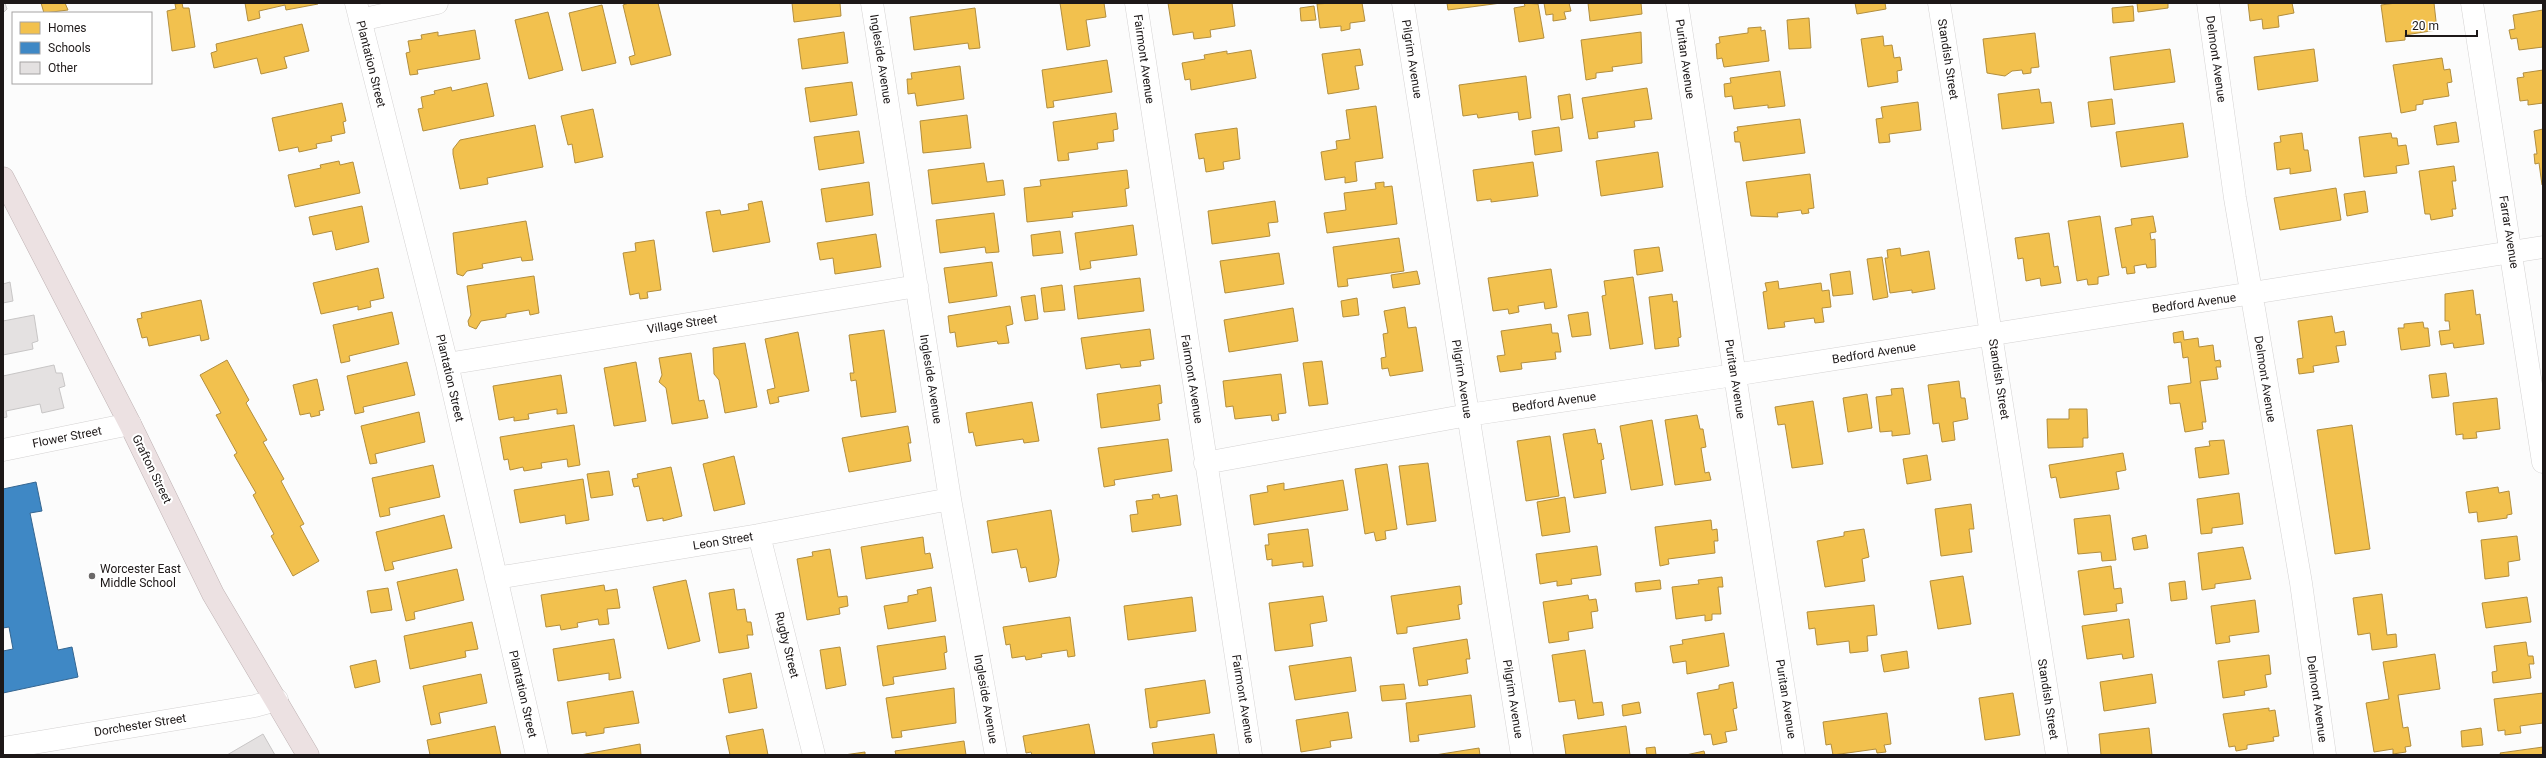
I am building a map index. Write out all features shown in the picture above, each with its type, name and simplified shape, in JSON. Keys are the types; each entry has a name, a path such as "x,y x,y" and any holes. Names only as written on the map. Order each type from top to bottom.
{"highway":[{"name":"Grafton Street","path":"4,182 130,424 212,594 277,700 308,755"}],"street":[{"path":"358,11 437,3"},
{"name":"Ingleside Avenue","path":"872,3 950,498 996,755"},
{"name":"Fairmont Avenue","path":"1136,3 1205,463 1251,755"},
{"name":"Pilgrim Avenue","path":"1403,3 1522,755"},
{"name":"Puritan Avenue","path":"1677,3 1794,755"},
{"name":"Standish Street","path":"1940,3 2057,755"},
{"name":"Delmont Avenue","path":"2208,3 2235,198 2252,294 2273,433 2301,583 2326,755"},
{"name":"Farrar Avenue","path":"2472,3 2512,250 2543,462"},
{"name":"Plantation Street","path":"358,11 447,364 537,755"},
{"name":"Bedford Avenue","path":"1205,463 1468,415 2252,294 2512,250 2543,247"},
{"name":"Village Street","path":"447,364 917,286"},
{"name":"Flower Street","path":"3,450 130,424"},
{"name":"Leon Street","path":"496,578 759,535 950,498"},
{"name":"Rugby Street","path":"759,535 814,755"},
{"name":"Dorchester Street","path":"3,748 255,706 277,700"}],"building: Homes":[{"path":"41,3 65,3 68,10 52,12 44,12"},
{"path":"182,3 183,8 189,8 195,47 172,51 167,11 176,9 175,4"},
{"path":"245,3 318,4 286,10 285,5 259,11 260,18 248,21"},
{"path":"629,3 658,3 671,55 631,65 629,57 635,55 623,5"},
{"path":"792,3 840,3 841,16 794,22"},
{"path":"1060,3 1104,3 1106,17 1086,20 1090,46 1067,50"},
{"path":"1168,3 1232,3 1235,26 1210,30 1211,37 1194,39 1193,32 1173,35"},
{"path":"1362,3 1365,21 1350,23 1350,29 1341,31 1341,26 1320,28 1317,4"},
{"path":"1447,3 1501,3 1448,10"},
{"path":"1524,3 1538,4 1544,38 1519,42 1514,8 1525,6"},
{"path":"1544,3 1569,3 1571,11 1564,12 1566,19 1553,21 1553,14 1546,15"},
{"path":"1588,3 1641,3 1642,14 1590,21"},
{"path":"1855,3 1885,3 1886,9 1857,14"},
{"path":"2137,3 2168,3 2168,8 2138,12"},
{"path":"2248,3 2292,3 2294,13 2278,16 2279,27 2263,29 2262,19 2250,21"},
{"path":"2396,3 2434,3 2437,30 2405,35 2405,40 2386,42 2381,5"},
{"path":"602,5 616,63 582,71 569,13"},
{"path":"1314,6 1316,20 1301,21 1300,8"},
{"path":"2133,6 2134,21 2113,23 2112,8"},
{"path":"975,8 980,48 969,49 968,43 914,50 910,17"},
{"path":"2543,10 2543,47 2519,50 2517,38 2511,39 2509,30 2515,29 2513,15"},
{"path":"548,12 563,70 529,79 515,20"},
{"path":"1809,18 1811,48 1789,49 1787,20"},
{"path":"302,24 309,51 284,57 287,68 261,74 257,58 214,68 211,53 217,51 216,44"},
{"path":"1761,27 1761,31 1765,30 1769,61 1724,67 1722,58 1717,59 1716,44 1720,43 1719,37 1748,33 1748,28"},
{"path":"475,30 480,59 417,70 418,74 410,75 406,53 410,52 408,41 422,39 421,35 438,32 438,36"},
{"path":"844,32 848,63 802,69 798,39"},
{"path":"1641,32 1642,63 1612,67 1613,71 1596,73 1596,78 1586,80 1581,40"},
{"path":"2035,33 2039,67 2031,68 2031,73 2023,74 2022,70 2012,71 2005,76 1987,73 1983,39"},
{"path":"1883,36 1884,46 1892,45 1894,58 1900,57 1902,70 1897,71 1898,82 1868,87 1861,39"},
{"path":"1360,49 1363,65 1355,66 1359,89 1328,94 1322,54"},
{"path":"2170,49 2175,82 2114,90 2110,57"},
{"path":"2314,49 2318,81 2258,90 2254,57"},
{"path":"1251,50 1256,78 1191,90 1190,79 1185,80 1182,63 1205,59 1204,55 1227,51 1227,54"},
{"path":"2442,58 2444,70 2450,69 2452,82 2447,83 2449,96 2423,100 2423,104 2416,105 2416,110 2401,113 2393,65"},
{"path":"1107,60 1112,92 1053,101 1054,107 1047,108 1042,70"},
{"path":"960,66 964,99 917,106 915,93 908,94 907,79 912,79 911,73"},
{"path":"2543,70 2543,103 2528,105 2528,100 2520,101 2517,78 2524,77 2523,73"},
{"path":"1780,71 1785,106 1768,108 1768,105 1734,109 1732,96 1725,97 1724,84 1731,83 1730,78"},
{"path":"1526,76 1531,118 1519,120 1518,112 1478,118 1477,114 1463,116 1459,85"},
{"path":"852,82 857,115 810,122 805,88"},
{"path":"487,83 494,116 423,131 418,109 423,108 421,97 435,94 434,91 451,87 452,91"},
{"path":"1647,88 1652,119 1634,121 1635,127 1597,132 1598,138 1589,139 1582,98"},
{"path":"2039,89 2041,103 2051,102 2054,123 2002,129 1998,94"},
{"path":"1570,94 1573,118 1561,120 1558,96"},
{"path":"2112,99 2115,124 2091,127 2088,102"},
{"path":"1918,102 1921,130 1889,134 1890,142 1879,143 1876,119 1883,118 1881,107"},
{"path":"342,103 346,121 343,122 345,133 331,136 332,141 316,144 317,148 299,152 298,147 279,151 272,118"},
{"path":"1376,106 1383,158 1355,162 1357,181 1345,183 1345,177 1325,180 1321,152 1337,149 1336,141 1350,139 1346,110"},
{"path":"593,109 603,157 575,163 572,144 568,145 561,116"},
{"path":"1116,113 1118,129 1113,130 1114,141 1097,143 1098,149 1068,153 1069,160 1058,161 1053,122"},
{"path":"967,115 971,148 923,153 920,121"},
{"path":"1800,119 1805,153 1743,161 1740,142 1735,142 1734,132 1738,131 1737,127"},
{"path":"2456,122 2459,142 2437,145 2434,126"},
{"path":"2183,123 2188,157 2121,167 2116,132"},
{"path":"535,125 543,167 487,178 488,184 460,189 453,149 460,140"},
{"path":"1559,127 1562,151 1535,155 1532,131"},
{"path":"1237,128 1240,159 1223,162 1224,169 1206,172 1204,158 1199,159 1195,134"},
{"path":"2543,129 2542,185 2539,163 2535,164 2534,154 2537,154 2534,131"},
{"path":"859,131 864,163 819,170 814,137"},
{"path":"2302,133 2304,150 2308,150 2311,171 2290,174 2290,168 2277,170 2274,143 2281,142 2280,136"},
{"path":"2391,133 2392,138 2397,138 2398,146 2406,145 2409,164 2396,166 2397,173 2364,177 2359,137"},
{"path":"1658,152 1663,187 1601,196 1596,161"},
{"path":"339,161 340,165 353,162 360,193 295,207 288,175 321,168 320,165"},
{"path":"1533,162 1538,196 1491,202 1491,199 1477,201 1473,170"},
{"path":"984,163 987,182 1003,180 1005,195 932,204 928,170"},
{"path":"2454,166 2456,181 2452,181 2456,209 2452,209 2453,216 2431,220 2430,214 2425,214 2419,171"},
{"path":"1127,170 1129,188 1125,189 1127,206 1072,212 1073,217 1027,222 1024,188 1041,186 1040,180"},
{"path":"1810,174 1814,208 1808,209 1809,213 1802,214 1801,210 1777,213 1778,217 1751,216 1746,182"},
{"path":"869,182 873,215 826,222 821,189"},
{"path":"1384,182 1384,187 1392,186 1397,224 1327,233 1324,213 1346,210 1344,193 1376,189 1375,183"},
{"path":"2336,188 2341,220 2280,230 2274,198"},
{"path":"2365,191 2368,212 2347,216 2344,194"},
{"path":"762,201 770,242 713,252 706,212 720,210 721,215 749,210 748,204"},
{"path":"1275,201 1278,222 1268,223 1270,236 1212,244 1208,211"},
{"path":"362,206 369,242 336,250 332,231 313,235 309,217"},
{"path":"994,213 999,252 986,253 985,247 940,253 936,220"},
{"path":"2100,216 2109,275 2098,277 2098,284 2088,285 2087,279 2077,281 2068,221"},
{"path":"2153,216 2156,232 2150,233 2151,240 2155,239 2156,267 2147,268 2146,264 2134,266 2135,273 2127,274 2126,267 2122,268 2115,228 2132,225 2131,219"},
{"path":"526,221 533,260 522,261 521,257 482,264 483,268 467,271 463,276 457,274 453,233"},
{"path":"1133,225 1137,255 1090,261 1091,268 1080,270 1075,233"},
{"path":"1060,231 1063,253 1033,256 1031,235"},
{"path":"2049,233 2054,267 2058,266 2061,283 2041,286 2040,278 2026,281 2023,258 2018,259 2015,238"},
{"path":"876,234 881,267 835,274 833,258 820,260 817,243"},
{"path":"1399,238 1404,271 1347,279 1348,286 1338,287 1333,247"},
{"path":"654,240 661,290 647,292 648,298 640,299 639,293 630,295 623,253 636,251 635,243"},
{"path":"1659,247 1663,271 1637,275 1634,250"},
{"path":"1900,248 1901,256 1929,251 1935,289 1912,293 1912,290 1890,293 1885,258 1888,258 1887,250"},
{"path":"1279,253 1284,284 1225,293 1220,261"},
{"path":"1882,257 1888,297 1873,300 1867,259"},
{"path":"992,262 997,296 949,303 944,268"},
{"path":"378,268 384,298 370,301 371,307 358,310 358,306 321,314 313,283"},
{"path":"1551,269 1557,307 1545,309 1544,302 1518,306 1519,312 1509,314 1508,309 1493,311 1488,278"},
{"path":"1417,271 1420,284 1393,288 1391,275"},
{"path":"1850,271 1853,294 1833,296 1830,274"},
{"path":"534,276 539,313 530,315 529,310 506,314 506,317 481,321 476,329 469,326 468,321 471,315 467,286"},
{"path":"1633,277 1643,344 1610,349 1602,296 1606,295 1604,281"},
{"path":"1140,278 1144,311 1078,319 1074,286"},
{"path":"1778,281 1779,289 1821,283 1822,291 1829,290 1831,307 1822,308 1824,322 1815,323 1814,318 1784,322 1785,327 1768,329 1763,292 1767,291 1765,283"},
{"path":"1062,285 1065,310 1044,312 1041,288"},
{"path":"2473,290 2476,315 2480,314 2484,344 2454,348 2453,343 2441,345 2439,331 2450,330 2449,321 2445,321 2445,294"},
{"path":"1672,294 1673,302 1677,301 1681,337 1678,338 1679,346 1655,349 1649,297"},
{"path":"1035,295 1038,319 1025,321 1021,297"},
{"path":"1357,298 1359,315 1343,317 1341,301"},
{"path":"201,300 209,339 201,341 200,335 149,346 147,337 142,338 137,319 142,318 141,313"},
{"path":"1010,306 1013,324 1006,326 1009,343 998,344 997,341 957,347 955,332 950,333 948,316"},
{"path":"1405,307 1408,328 1416,327 1423,371 1390,376 1388,368 1382,369 1381,358 1386,357 1383,334 1388,333 1384,311"},
{"path":"1293,308 1298,341 1229,352 1224,320"},
{"path":"392,312 399,344 349,356 350,361 341,363 333,325"},
{"path":"1588,312 1591,335 1572,337 1568,315"},
{"path":"2332,316 2335,333 2344,331 2346,345 2336,346 2339,362 2313,366 2314,372 2299,374 2297,359 2303,358 2298,321"},
{"path":"2423,322 2424,328 2428,328 2430,346 2401,350 2398,328 2404,328 2404,324"},
{"path":"1551,324 1552,333 1558,333 1561,352 1555,352 1556,359 1521,363 1522,369 1500,372 1497,356 1505,355 1501,331"},
{"path":"1150,329 1154,359 1140,361 1141,366 1121,368 1120,364 1086,369 1081,338"},
{"path":"884,330 896,412 861,417 856,380 851,381 850,373 854,373 849,335"},
{"path":"2183,331 2184,340 2198,338 2199,347 2213,345 2215,361 2220,360 2221,367 2216,367 2218,379 2200,381 2206,422 2202,422 2203,429 2185,432 2180,403 2170,404 2168,386 2191,383 2188,357 2183,358 2181,342 2174,343 2173,333"},
{"path":"798,332 809,391 778,397 779,402 770,404 767,390 775,388 765,339"},
{"path":"745,343 757,407 725,413 719,380 714,374 713,348"},
{"path":"691,353 699,401 704,400 708,418 672,424 666,388 659,382 662,375 659,358"},
{"path":"227,360 249,400 246,403 267,440 263,442 284,479 281,481 304,524 300,526 319,561 293,576 271,536 274,534 253,495 256,493 234,455 237,453 216,415 221,413 200,375"},
{"path":"1322,361 1328,404 1309,406 1303,363"},
{"path":"407,362 415,395 363,407 364,412 355,414 347,376"},
{"path":"636,362 646,421 614,426 604,368"},
{"path":"2446,373 2449,396 2432,398 2429,375"},
{"path":"1281,374 1286,413 1278,414 1279,420 1272,421 1271,415 1235,419 1233,406 1226,407 1223,381"},
{"path":"561,375 567,413 557,414 557,409 528,414 529,419 514,421 514,417 499,420 493,386"},
{"path":"317,379 324,410 319,411 320,415 311,417 310,413 300,415 293,385"},
{"path":"1959,381 1961,398 1965,398 1968,419 1953,422 1955,440 1942,442 1939,423 1933,424 1928,385"},
{"path":"1160,385 1162,403 1158,404 1160,420 1101,428 1097,394"},
{"path":"1903,388 1910,434 1892,436 1892,431 1880,432 1876,397 1892,395 1891,389"},
{"path":"1867,394 1872,428 1848,432 1843,398"},
{"path":"2497,398 2500,429 2476,432 2477,438 2463,439 2463,434 2456,435 2453,403"},
{"path":"1813,401 1823,464 1792,468 1785,424 1778,425 1775,407"},
{"path":"1032,402 1039,441 1024,443 1023,439 976,446 973,432 969,433 966,413"},
{"path":"2069,409 2087,409 2088,438 2083,438 2083,447 2048,448 2047,419 2069,419"},
{"path":"419,412 425,442 375,454 377,463 370,464 361,426"},
{"path":"1697,415 1700,429 1703,429 1706,447 1701,448 1705,473 1709,472 1711,480 1675,485 1665,420"},
{"path":"1652,420 1663,485 1631,490 1620,426"},
{"path":"574,425 580,465 568,467 567,459 541,463 542,468 524,471 523,467 510,470 508,459 504,460 500,437"},
{"path":"2352,425 2370,549 2335,554 2317,430"},
{"path":"908,426 911,443 908,443 911,461 849,472 842,438"},
{"path":"1595,429 1598,444 1601,443 1604,459 1601,460 1606,493 1574,498 1563,434"},
{"path":"1550,436 1559,496 1526,501 1517,441"},
{"path":"1168,439 1172,471 1114,480 1115,485 1104,487 1098,448"},
{"path":"2224,440 2229,474 2199,478 2195,448 2210,446 2209,441"},
{"path":"2123,453 2126,470 2116,472 2119,489 2060,498 2056,477 2051,478 2049,465"},
{"path":"1927,455 1931,480 1907,484 1903,459"},
{"path":"734,456 745,504 714,511 703,464"},
{"path":"1428,463 1436,521 1407,525 1399,466"},
{"path":"1387,464 1397,529 1385,531 1386,539 1376,541 1374,532 1365,534 1355,469"},
{"path":"433,465 440,497 389,508 390,515 380,517 372,478"},
{"path":"671,467 682,516 663,521 663,518 647,521 639,486 634,487 632,479 638,478 637,474"},
{"path":"609,471 613,495 591,498 587,474"},
{"path":"583,479 589,520 566,524 565,515 520,523 514,490"},
{"path":"1343,480 1348,510 1254,525 1250,495 1268,492 1267,486 1284,483 1284,490"},
{"path":"2498,487 2499,493 2509,491 2512,514 2507,515 2507,518 2478,522 2477,512 2469,513 2466,492"},
{"path":"2239,493 2243,524 2212,528 2212,533 2201,534 2197,499"},
{"path":"1159,494 1160,498 1177,495 1181,525 1132,532 1130,515 1138,514 1136,501 1153,499 1152,495"},
{"path":"1565,497 1570,532 1542,536 1537,502"},
{"path":"1971,504 1974,529 1969,529 1972,552 1941,556 1935,509"},
{"path":"1051,510 1059,560 1056,577 1029,582 1026,567 1021,568 1017,549 992,553 987,521"},
{"path":"444,515 452,548 392,562 394,569 385,571 376,532"},
{"path":"2110,515 2116,560 2102,561 2101,552 2078,554 2074,519"},
{"path":"1711,520 1712,530 1717,529 1718,541 1714,541 1715,553 1668,559 1669,564 1660,566 1655,527"},
{"path":"1308,529 1313,566 1303,567 1303,562 1272,566 1272,559 1267,560 1265,545 1269,545 1268,534"},
{"path":"1864,529 1869,557 1862,559 1865,581 1825,587 1817,541 1844,536 1844,532"},
{"path":"2146,535 2148,548 2134,550 2132,538"},
{"path":"2517,536 2520,560 2508,562 2509,576 2485,579 2481,540"},
{"path":"923,537 925,554 930,553 933,568 866,579 861,547"},
{"path":"1597,546 1601,575 1571,579 1572,584 1557,586 1557,581 1540,584 1536,554"},
{"path":"2243,547 2251,579 2215,584 2215,588 2202,590 2198,553"},
{"path":"830,549 838,597 847,596 848,606 839,608 840,614 807,620 797,559 813,556 812,552"},
{"path":"2111,566 2114,589 2121,588 2123,603 2116,604 2117,611 2084,615 2078,571"},
{"path":"457,569 464,600 414,612 415,619 406,621 397,582"},
{"path":"1963,576 1971,624 1938,629 1930,581"},
{"path":"1722,577 1723,587 1718,587 1721,614 1712,614 1712,620 1705,621 1705,615 1676,619 1672,587 1699,584 1698,580"},
{"path":"686,580 700,641 668,649 653,587"},
{"path":"1660,580 1661,589 1636,592 1635,583"},
{"path":"2185,581 2187,599 2171,601 2169,583"},
{"path":"604,585 605,591 617,589 620,608 607,609 609,624 599,625 598,619 577,623 578,627 561,630 560,625 546,627 541,595"},
{"path":"1460,586 1462,604 1458,605 1460,619 1407,627 1407,633 1397,634 1391,596"},
{"path":"931,587 936,621 888,629 884,606 908,602 908,596 918,594 917,590"},
{"path":"388,588 392,610 371,613 367,591"},
{"path":"734,589 737,610 745,609 747,622 751,622 753,635 747,635 749,648 719,653 709,593"},
{"path":"2382,594 2387,635 2396,634 2397,647 2372,650 2370,633 2358,635 2353,598"},
{"path":"1588,595 1589,600 1596,599 1598,611 1591,612 1593,628 1568,632 1569,640 1549,643 1543,602"},
{"path":"1323,596 1327,621 1310,624 1313,646 1275,651 1269,603"},
{"path":"1192,597 1196,631 1128,640 1124,606"},
{"path":"2527,597 2531,622 2486,628 2482,603"},
{"path":"2255,600 2259,632 2229,636 2230,642 2216,644 2211,606"},
{"path":"1874,605 1877,635 1867,636 1868,651 1850,653 1849,641 1817,645 1815,628 1809,629 1807,612"},
{"path":"1070,617 1075,656 1068,657 1067,650 1041,654 1042,657 1026,660 1025,656 1012,658 1010,644 1006,645 1003,627"},
{"path":"2129,619 2134,657 2123,659 2122,654 2087,659 2082,626"},
{"path":"472,622 478,649 465,651 466,657 410,669 404,636"},
{"path":"1724,633 1729,666 1687,674 1686,661 1673,663 1670,646 1683,644 1682,640"},
{"path":"945,636 947,652 944,653 946,669 893,677 894,684 883,686 877,646"},
{"path":"614,639 621,678 609,680 609,673 558,681 553,649"},
{"path":"1467,639 1470,659 1466,659 1468,673 1427,680 1428,685 1419,686 1413,648"},
{"path":"2526,642 2528,656 2533,656 2534,664 2529,664 2531,678 2493,683 2492,672 2497,671 2494,646"},
{"path":"840,647 846,685 826,689 820,650"},
{"path":"1585,650 1593,703 1602,702 1604,715 1578,719 1575,700 1559,702 1552,655"},
{"path":"1907,651 1909,668 1884,672 1881,655"},
{"path":"2435,654 2440,689 2398,695 2403,728 2408,727 2411,746 2405,747 2406,752 2393,754 2393,749 2374,752 2366,703 2389,699 2383,662"},
{"path":"2269,655 2271,674 2265,675 2267,687 2244,691 2245,695 2223,698 2218,661"},
{"path":"1351,657 1356,691 1295,700 1289,666"},
{"path":"376,660 380,682 355,688 350,666"},
{"path":"751,673 757,708 729,713 723,679"},
{"path":"481,674 487,703 439,713 441,723 431,725 423,686"},
{"path":"2152,674 2156,703 2104,711 2100,682"},
{"path":"1205,680 1210,713 1157,721 1157,727 1150,728 1145,689"},
{"path":"1733,682 1737,708 1733,709 1737,730 1725,732 1727,742 1713,745 1711,734 1704,735 1697,693 1719,689 1719,685"},
{"path":"1404,684 1406,699 1382,701 1380,686"},
{"path":"954,688 956,723 901,731 902,737 892,738 886,698"},
{"path":"633,691 639,723 604,728 604,733 586,736 586,732 572,734 567,702"},
{"path":"2013,693 2020,735 1985,740 1979,698"},
{"path":"2543,693 2543,723 2520,726 2521,733 2505,735 2505,730 2498,731 2494,699"},
{"path":"1471,695 1475,727 1418,735 1419,741 1410,742 1406,703"},
{"path":"1639,702 1641,713 1623,716 1622,705"},
{"path":"2269,708 2269,711 2275,710 2279,736 2273,737 2274,741 2247,745 2247,749 2236,751 2235,746 2229,747 2223,714"},
{"path":"1348,712 1352,738 1330,741 1331,747 1301,752 1296,720"},
{"path":"1887,713 1891,744 1884,745 1886,752 1877,753 1876,749 1833,755 1831,744 1826,745 1823,722"},
{"path":"1089,724 1095,755 1032,755 1031,752 1026,753 1023,736"},
{"path":"495,726 501,755 430,755 427,740"},
{"path":"1626,726 1630,755 1566,755 1563,735"},
{"path":"2149,728 2152,755 2101,755 2099,734"},
{"path":"2481,728 2483,745 2462,747 2461,731"},
{"path":"763,729 768,755 730,755 726,736"},
{"path":"1214,734 1217,755 1154,755 1152,743"},
{"path":"964,741 966,755 896,755 895,751"},
{"path":"640,744 641,755 580,755"},
{"path":"1655,747 1656,755 1647,755 1646,748"},
{"path":"2543,747 2543,755 2501,755 2500,753"},
{"path":"1479,748 1480,755 1435,755"},
{"path":"1704,751 1705,755 1686,755"},
{"path":"865,752 865,755 844,755"}],"building: Schools":[{"path":"36,482 42,511 30,513 58,650 72,647 78,677 3,693 3,651 13,649 9,627 3,628 3,489"}],"building: Other":[{"path":"3,3 5,3 7,9 3,13"},
{"path":"10,282 13,301 3,303 3,284"},
{"path":"34,315 38,341 32,343 33,349 3,355 3,321"},
{"path":"54,365 56,373 62,373 65,386 59,388 64,408 42,413 40,404 6,411 7,417 3,418 3,376"},
{"path":"263,734 275,755 227,755"}],"place":[{"name":"Worcester East Middle School","path":"92,576"}]}
